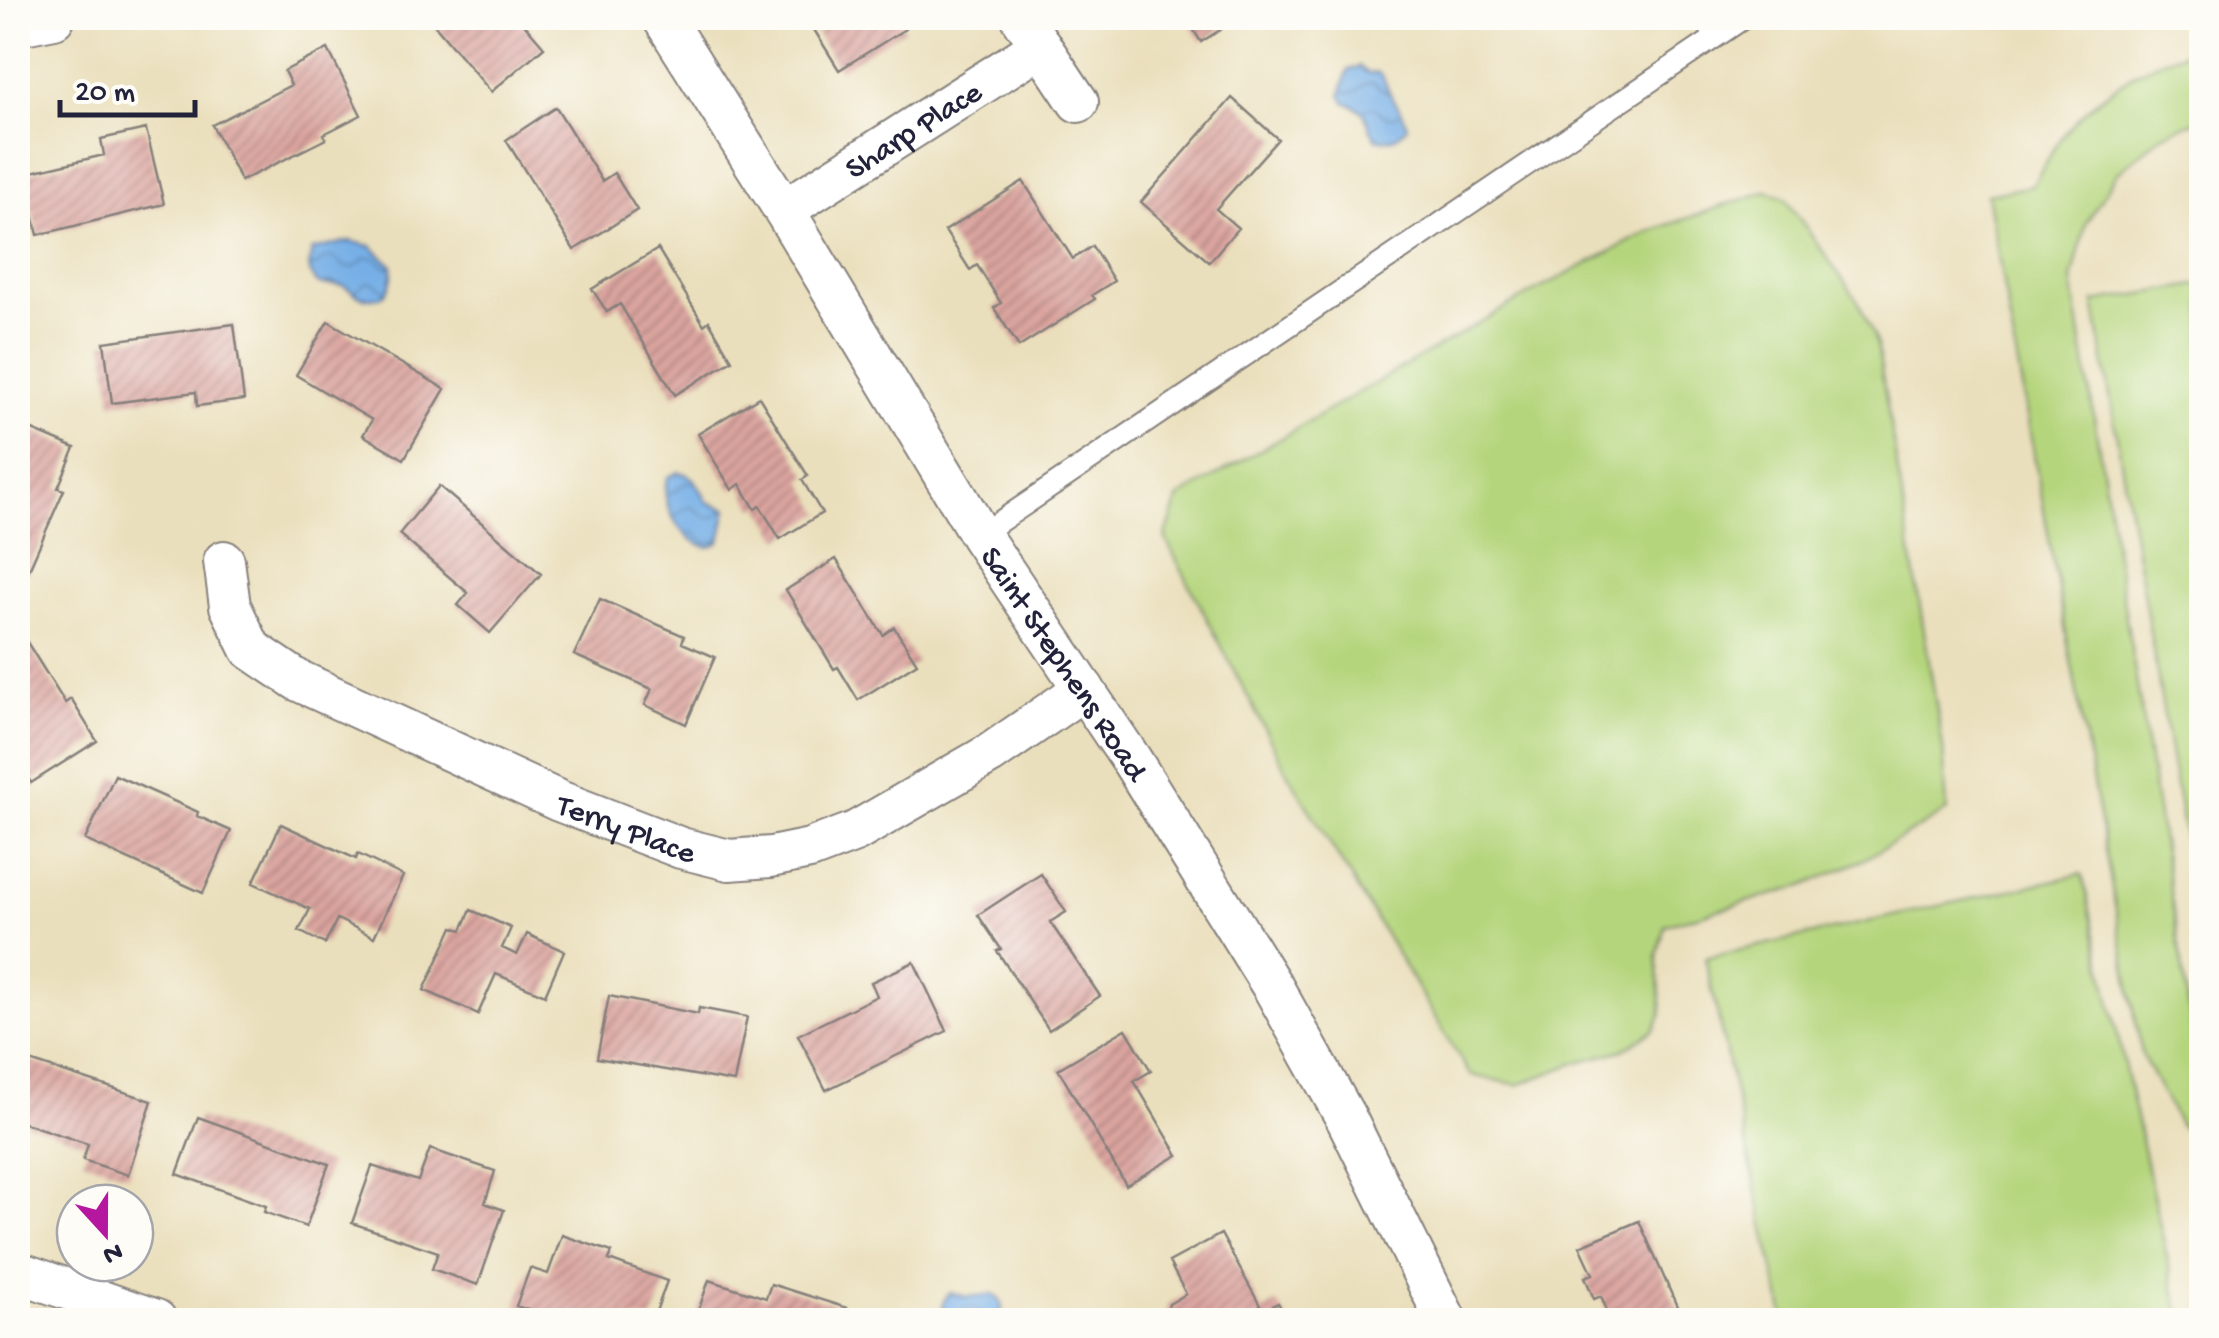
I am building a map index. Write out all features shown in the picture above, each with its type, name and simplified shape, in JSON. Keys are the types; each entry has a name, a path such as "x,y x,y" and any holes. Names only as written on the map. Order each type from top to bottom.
{"street":[{"path":"18,24 54,18"},
{"name":"Saint Stephens Road","path":"663,18 980,536 1084,688 1274,989 1346,1120 1446,1320"},
{"name":"Sharp Place","path":"784,210 1031,32 1078,102"},
{"name":"Terry Place","path":"224,561 230,606 251,648 297,680 559,801 681,848 729,860 810,850 856,832 990,754 1084,688"},
{"path":"18,1272 156,1320"}],"lane":[{"path":"1705,18 1715,37"},
{"path":"980,536 1744,18"}],"green space":[{"path":"2201,49 2201,119 2162,135 2117,173 2086,223 2072,280 2192,1028 2201,1045 2201,1144 2179,1124 2142,1055 1987,194 2032,186 2065,133 2098,100 2147,67"},
{"path":"1767,191 1785,198 1858,301 1877,344 1943,747 1947,811 1863,860 1803,886 1665,925 1657,956 1662,1013 1654,1030 1623,1050 1518,1085 1470,1075 1288,774 1165,538 1179,497 1531,293 1650,231"},
{"path":"2202,284 2201,934 2094,302"},
{"path":"2082,874 2181,1320 1785,1320 1705,958"}],"water":[{"path":"1360,66 1367,73 1379,73 1402,113 1407,127 1397,136 1376,139 1363,113 1345,102 1341,94 1348,70"},
{"path":"349,241 371,246 392,265 386,293 367,298 344,286 319,284 312,277 312,250"},
{"path":"679,472 693,479 707,502 727,509 720,542 711,547 691,539 669,510 668,477"},
{"path":"951,1293 968,1297 994,1294 1001,1301 1003,1320 944,1317 943,1304"}],"building":[{"path":"429,18 519,18 544,47 491,92"},
{"path":"824,18 897,18 905,29 839,70 813,28"},
{"path":"1186,18 1239,18 1201,42"},
{"path":"328,49 361,115 324,134 326,139 241,181 212,125 291,85 284,71"},
{"path":"1232,98 1278,139 1216,209 1238,228 1209,262 1141,202"},
{"path":"556,107 602,181 614,173 637,210 574,250 506,140"},
{"path":"146,129 164,204 38,235 23,174 104,155 101,139"},
{"path":"1023,181 1073,259 1092,246 1114,281 1092,295 1095,299 1019,347 994,308 1001,303 977,265 970,270 945,231"},
{"path":"658,249 704,325 709,321 732,360 675,395 620,304 607,312 592,289"},
{"path":"328,321 445,389 404,459 363,435 372,420 296,375"},
{"path":"234,324 244,400 197,406 196,392 112,403 104,342"},
{"path":"759,397 808,476 802,480 822,513 780,539 760,506 755,509 740,484 732,490 698,434"},
{"path":"30,429 75,448 58,488 64,490 27,574 18,570 18,458"},
{"path":"439,486 541,574 490,633 458,605 468,593 399,534"},
{"path":"836,559 883,635 894,627 917,663 858,700 838,667 834,669 786,590"},
{"path":"600,599 684,636 682,643 715,657 686,724 645,705 652,689 574,655"},
{"path":"20,631 65,703 71,699 97,741 31,783 18,761"},
{"path":"115,775 231,831 203,893 85,840"},
{"path":"281,824 403,876 374,937 337,919 325,944 299,931 310,909 253,883"},
{"path":"1041,874 1066,912 1050,922 1100,996 1049,1030 978,915"},
{"path":"471,910 511,928 502,948 517,955 527,934 564,951 545,995 496,974 478,1014 424,990 453,927 462,930"},
{"path":"914,962 947,1031 826,1090 798,1035 877,996 871,982"},
{"path":"609,996 698,1014 699,1008 747,1017 734,1082 597,1058"},
{"path":"1126,1029 1151,1071 1134,1081 1178,1155 1126,1185 1058,1069"},
{"path":"30,1061 152,1101 128,1175 83,1160 88,1144 18,1121 18,1098"},
{"path":"198,1117 329,1164 306,1227 264,1212 266,1206 177,1174"},
{"path":"430,1149 495,1171 485,1203 504,1210 478,1285 432,1269 438,1252 352,1223 372,1166 418,1181"},
{"path":"1639,1221 1683,1320 1611,1320 1601,1296 1594,1299 1585,1277 1593,1274 1580,1246"},
{"path":"1221,1234 1263,1311 1278,1303 1288,1320 1168,1320 1169,1304 1186,1294 1169,1262"},
{"path":"562,1235 612,1252 609,1260 667,1281 653,1320 557,1320 516,1306 530,1268 548,1274"},
{"path":"709,1280 766,1298 771,1284 847,1308 843,1320 695,1320"}]}
